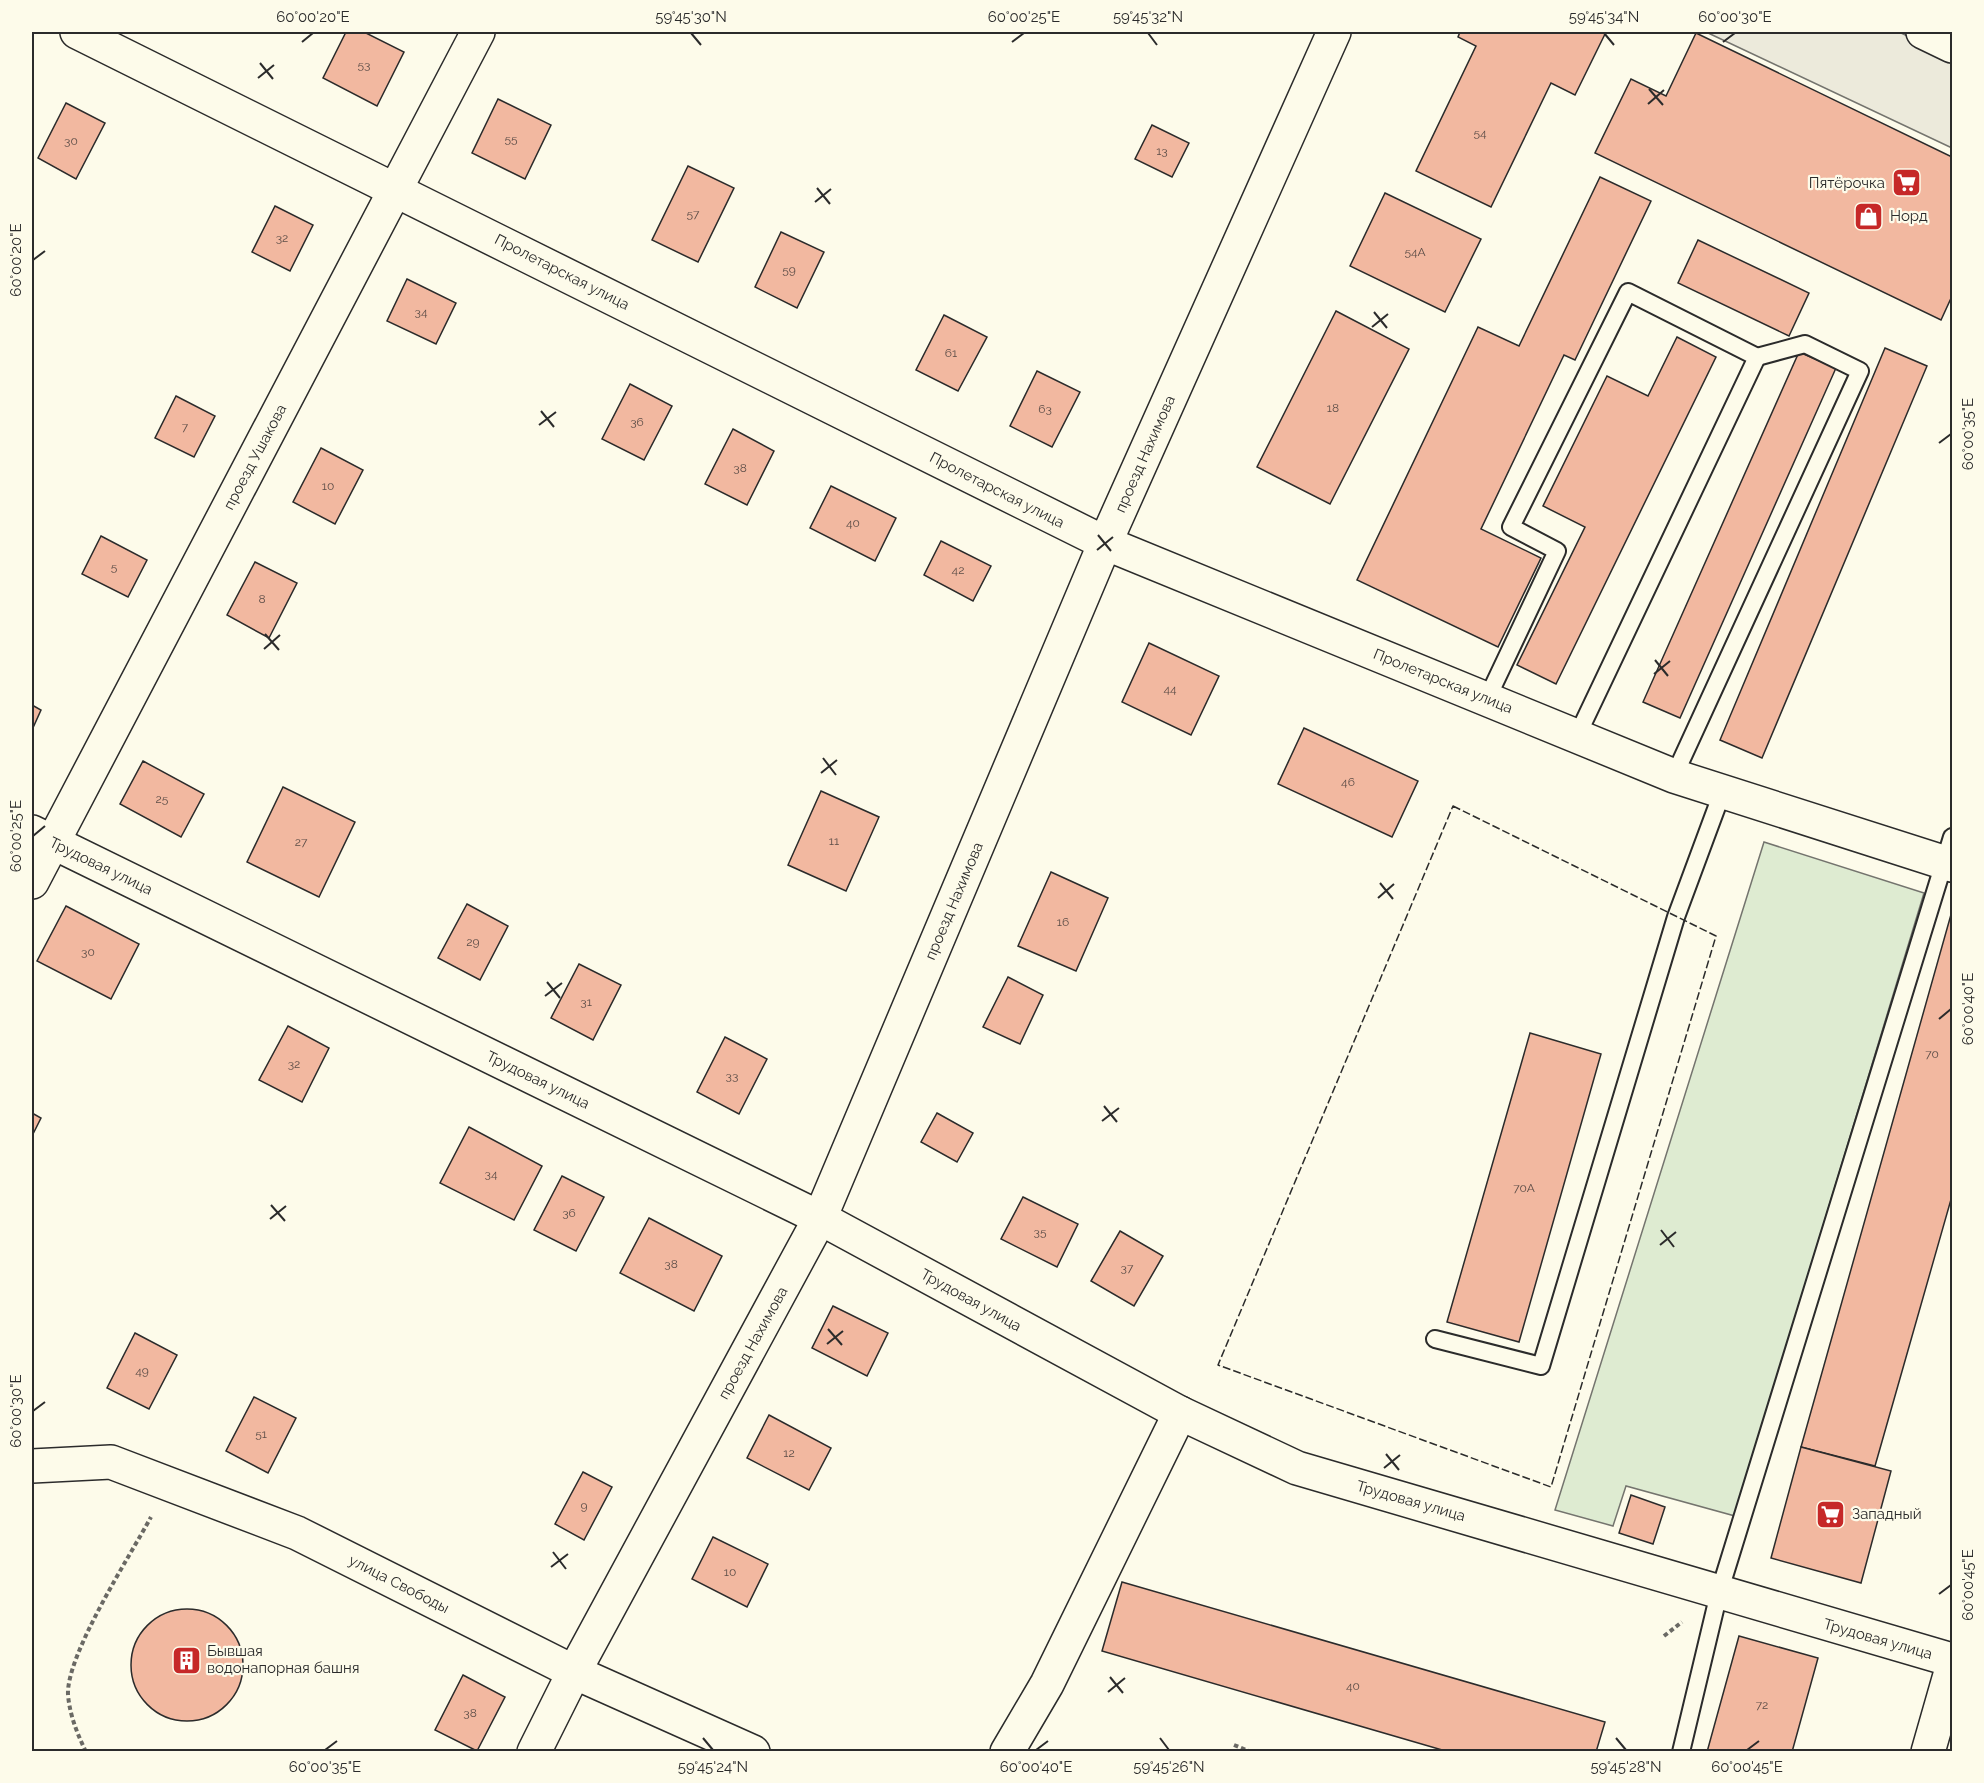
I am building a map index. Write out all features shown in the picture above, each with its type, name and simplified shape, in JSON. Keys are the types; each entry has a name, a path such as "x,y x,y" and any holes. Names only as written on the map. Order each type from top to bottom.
{"street":[{"name":"Пролетарская улица","path":"77,32 1104,543 1674,776 1722,793 1950,855"},
{"name":"проезд Ушакова","path":"32,882 42,837 396,189 478,32"},
{"name":"проезд Нахимова","path":"534,1752 574,1672 820,1218 1104,543 1334,32"},
{"path":"1923,32 1953,46"},
{"name":"Трудовая улица","path":"42,837 820,1218 1180,1413 1297,1468 1953,1660"},
{"path":"1007,1752 1047,1684 1180,1413"},
{"name":"улица Свободы","path":"32,1466 111,1462 297,1533 574,1672 753,1752"},
{"path":"1928,1752 1953,1668"}],"lane":[{"path":"1487,699 1557,551 1510,527 1628,292 1757,357 1805,344 1860,370 1674,776"},
{"path":"1577,736 1757,357"},
{"path":"1435,1340 1541,1366 1676,917 1722,793"},
{"path":"1681,1752 1719,1593 1950,855"}],"path":[{"path":"86,1752 73,1724 68,1693 75,1656 169,1485"},
{"path":"1234,1745 1251,1752"}],"green space":[{"path":"1764,842 1924,893 1735,1516 1626,1486 1613,1526 1555,1510"}],"shaded area":[{"path":"1706,32 1899,32 1952,57 1952,148"}],"building":[{"path":"346,32 364,32 404,52 377,106 323,78"},
{"path":"1460,32 1606,32 1575,95 1551,83 1491,207 1416,171 1476,46 1458,37"},
{"path":"1696,33 1952,157 1952,296 1941,320 1595,153 1631,79 1666,96"},
{"path":"498,99 551,125 525,179 472,153"},
{"path":"66,103 105,123 76,179 38,158"},
{"path":"1152,125 1189,143 1172,177 1135,159"},
{"path":"688,166 734,188 698,262 652,240"},
{"path":"1600,177 1651,201 1575,360 1564,355 1481,529 1541,558 1498,647 1357,580 1478,327 1519,346"},
{"path":"1385,193 1481,239 1445,312 1350,266"},
{"path":"275,206 313,225 290,271 252,252"},
{"path":"781,232 824,252 797,308 755,287"},
{"path":"1698,240 1809,293 1789,336 1678,283"},
{"path":"407,279 456,303 436,344 387,321"},
{"path":"1336,311 1409,349 1330,504 1257,467"},
{"path":"944,315 987,337 958,391 916,370"},
{"path":"1677,337 1716,357 1556,684 1517,665 1585,527 1543,506 1607,376 1648,396"},
{"path":"1885,348 1927,366 1762,758 1720,740"},
{"path":"1799,352 1836,368 1680,718 1643,702"},
{"path":"1037,371 1080,392 1052,447 1010,426"},
{"path":"630,384 672,406 644,460 602,439"},
{"path":"176,396 215,416 194,457 155,438"},
{"path":"733,429 774,451 747,505 705,484"},
{"path":"321,448 363,470 335,524 293,502"},
{"path":"831,486 896,518 875,561 810,528"},
{"path":"101,536 147,560 128,597 82,574"},
{"path":"941,541 991,566 973,601 924,575"},
{"path":"255,562 297,583 269,638 227,615"},
{"path":"1149,643 1219,676 1191,735 1122,702"},
{"path":"32,705 41,710 32,730"},
{"path":"1304,728 1418,781 1392,837 1278,784"},
{"path":"143,761 204,794 181,837 120,804"},
{"path":"283,787 355,822 319,897 247,862"},
{"path":"821,791 879,817 846,891 788,865"},
{"path":"1051,872 1108,898 1076,971 1018,946"},
{"path":"467,904 508,926 480,980 438,958"},
{"path":"66,906 139,944 111,999 37,961"},
{"path":"1952,911 1952,1196 1875,1466 1801,1447"},
{"path":"579,964 621,985 593,1040 551,1018"},
{"path":"1008,977 1043,995 1020,1044 983,1027"},
{"path":"288,1026 329,1048 302,1102 259,1080"},
{"path":"1530,1033 1601,1054 1519,1342 1447,1322"},
{"path":"725,1037 767,1059 739,1114 697,1092"},
{"path":"32,1113 41,1118 32,1136"},
{"path":"937,1113 973,1133 957,1162 921,1142"},
{"path":"469,1127 542,1166 514,1220 440,1183"},
{"path":"562,1176 604,1197 576,1251 534,1230"},
{"path":"1023,1197 1078,1224 1057,1267 1001,1239"},
{"path":"649,1218 722,1256 694,1311 620,1273"},
{"path":"1120,1231 1163,1256 1134,1306 1091,1281"},
{"path":"833,1306 888,1333 867,1376 812,1348"},
{"path":"135,1333 177,1355 149,1409 107,1388"},
{"path":"254,1397 296,1418 268,1473 226,1451"},
{"path":"769,1415 831,1448 809,1490 747,1458"},
{"name":"Западный","path":"1801,1447 1891,1471 1861,1583 1771,1558"},
{"path":"583,1472 612,1487 584,1540 555,1524"},
{"path":"1631,1495 1665,1507 1653,1544 1619,1533"},
{"path":"713,1537 768,1564 747,1607 692,1579"},
{"path":"1122,1582 1605,1722 1596,1752 1449,1752 1102,1651"},
{"name":"Бывшая водонапорная башня","path":"187,1609 208,1613 227,1625 239,1644 243,1665 239,1686 227,1705 208,1717 187,1721 166,1717 147,1705 135,1686 131,1665 135,1644 147,1625 166,1613"},
{"path":"1739,1636 1818,1658 1792,1752 1707,1752"},
{"path":"463,1675 505,1697 477,1751 435,1730"}],"fence":[{"path":"1453,806 1716,936 1551,1487 1218,1365 1453,806"}],"place":[{"name":"Пятёрочка","path":"1906,183"},
{"name":"Норд","path":"1869,216"},
{"name":"Западный","path":"1831,1514"},
{"name":"Бывшая водонапорная башня","path":"186,1660"}]}
